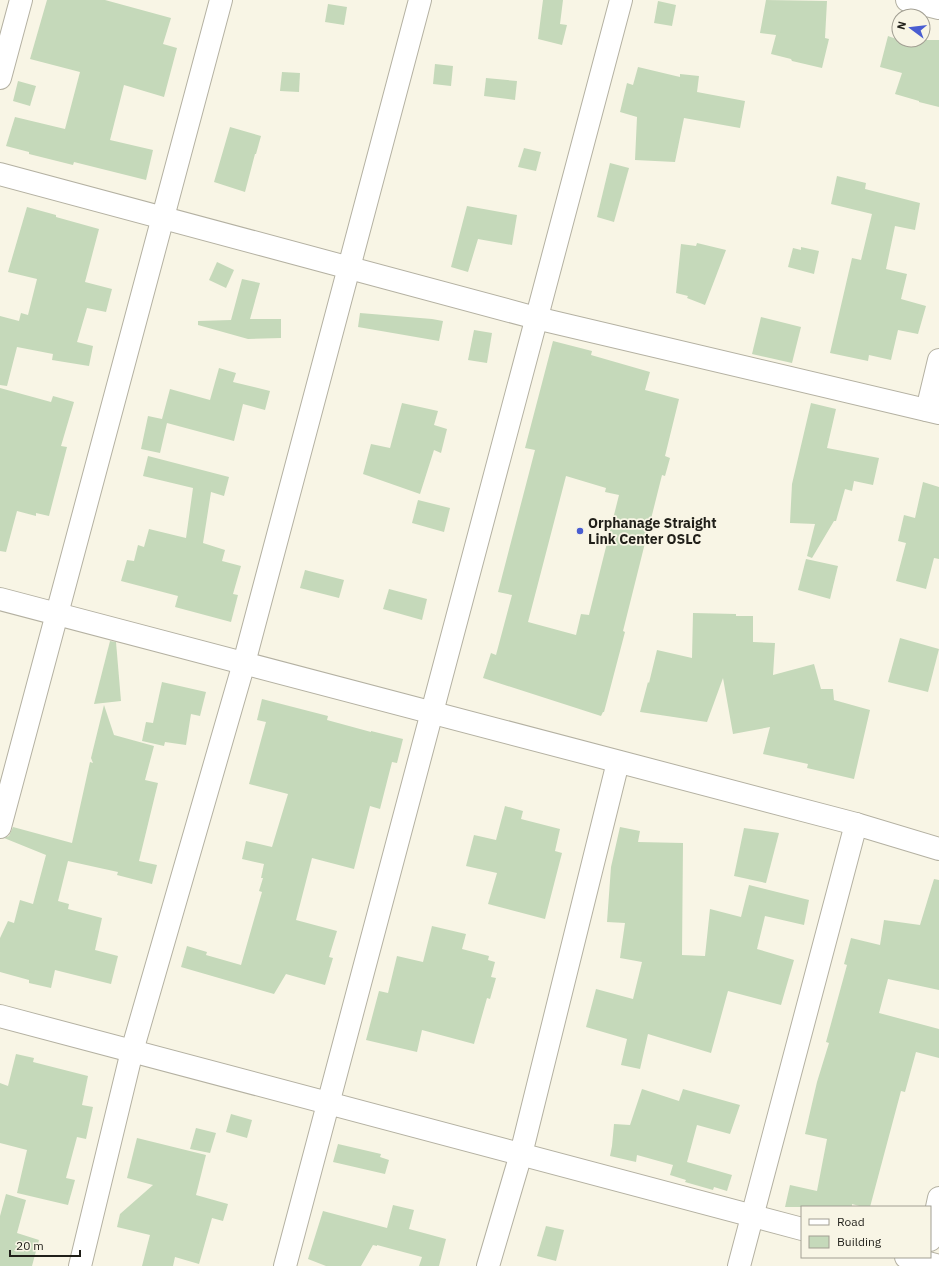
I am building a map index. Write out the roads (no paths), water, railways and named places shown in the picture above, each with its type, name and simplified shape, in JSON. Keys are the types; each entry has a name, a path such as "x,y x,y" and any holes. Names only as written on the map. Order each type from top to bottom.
{"street":[{"path":"0,78 21,0"},
{"path":"0,827 58,614 220,0"},
{"path":"80,1266 132,1051 244,663 420,0"},
{"path":"285,1266 621,0"},
{"path":"907,0 939,8"},
{"path":"0,174 536,318 933,411 939,360"},
{"path":"0,599 856,824 939,849"},
{"path":"488,1266 521,1154 618,762"},
{"path":"739,1266 856,824"},
{"path":"0,1016 801,1229"},
{"path":"931,1235 939,1198"}],"place":[{"name":"Orphanage Straight Link Center OSLC","path":"580,531"}]}
